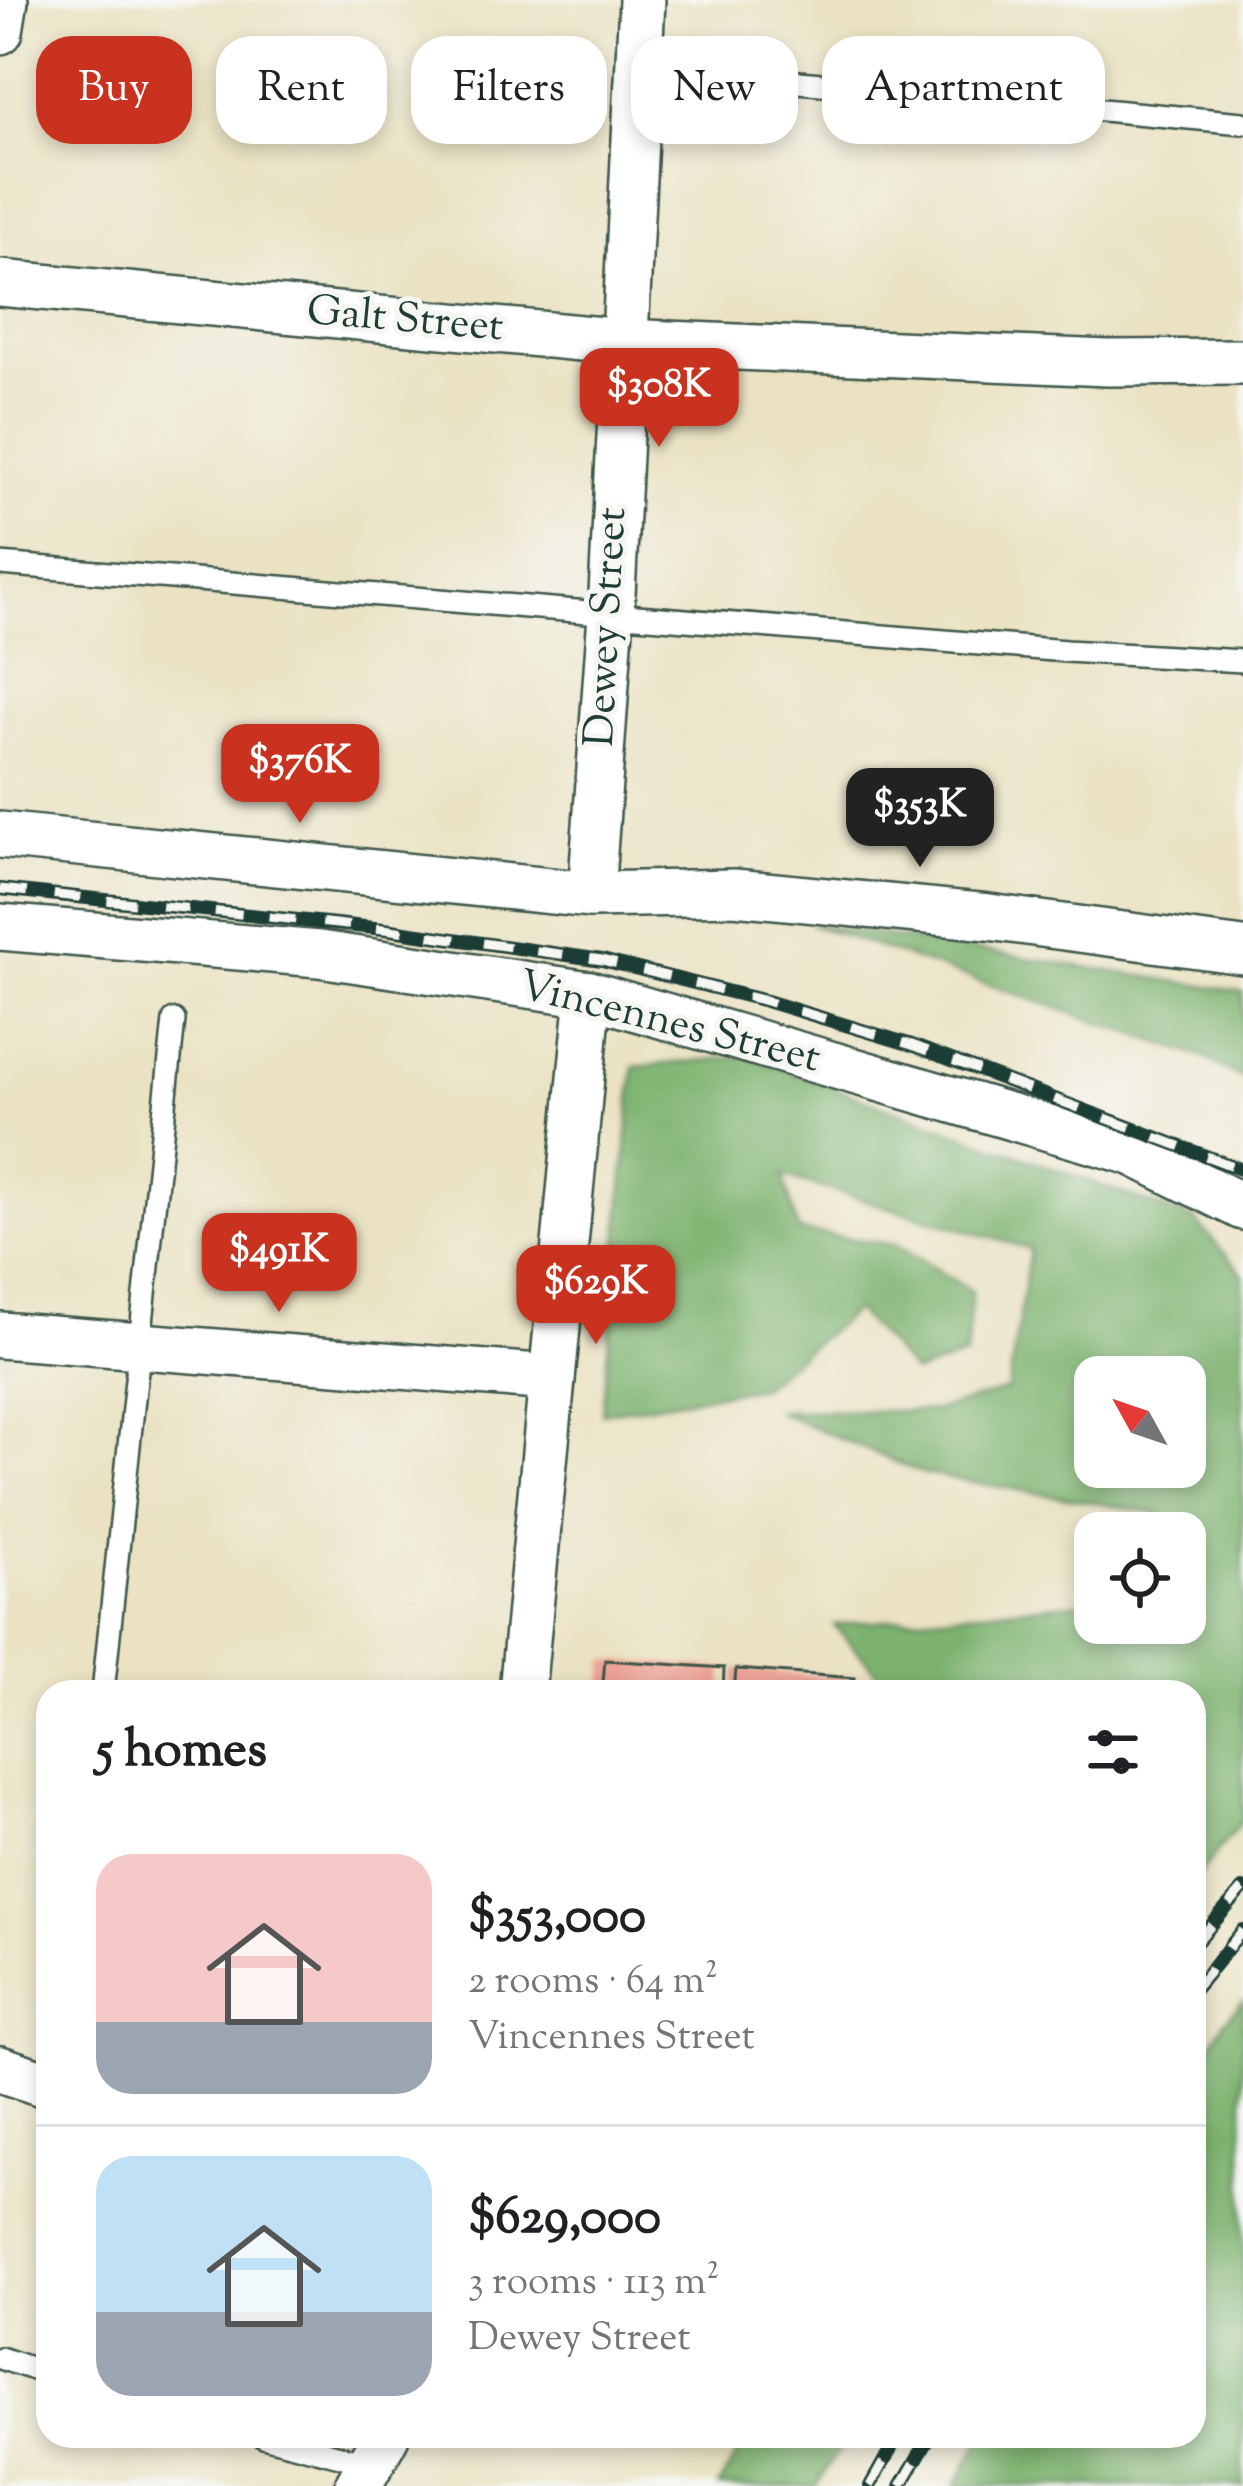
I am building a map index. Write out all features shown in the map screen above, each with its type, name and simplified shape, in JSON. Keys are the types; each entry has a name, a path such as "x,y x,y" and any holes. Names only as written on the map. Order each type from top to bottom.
{"street":[{"name":"Dewey Street","path":"639,36 642,0"},
{"name":"Dewey Street","path":"591,895 611,614 633,144"},
{"name":"Galt Street","path":"0,283 623,342 1108,363 1243,362"},
{"path":"0,835 591,895 734,892 989,917 1243,951"},
{"name":"Vincennes Street","path":"0,927 319,954 589,994 1132,1152 1243,1208"},
{"path":"523,1680 589,994"},
{"path":"0,1335 552,1378"},
{"path":"0,2069 36,2081"}],"lane":[{"path":"798,82 1243,123"},
{"path":"0,564 1243,661"},
{"path":"104,1680 173,1020"},
{"path":"0,2358 36,2370"},
{"path":"313,2448 372,2462"}],"green space":[{"path":"810,924 1243,992 1243,1079 1205,1058"},
{"path":"747,1056 1195,1220 1243,1274 1243,1819 1206,1867 1206,1680 884,1680 834,1625 1074,1603 1074,1644 1206,1644 1206,1512 1151,1512 924,1474 776,1411 934,1411 1008,1390 1030,1249 783,1176 798,1231 895,1245 972,1291 966,1356 914,1373 855,1310 760,1387 602,1413 634,1067"},
{"path":"1243,2001 1243,2486 955,2486 977,2448 1206,2448 1206,2052"},
{"path":"740,2448 840,2448 816,2486 719,2486"}],"building":[{"path":"605,1660 724,1668 724,1680 603,1680"},
{"path":"736,1669 855,1678 855,1680 735,1680"}],"railway":[{"path":"0,889 384,929 602,960 766,1001 912,1045 1243,1170"},
{"path":"1206,1931 1243,1889"},
{"path":"1206,1975 1243,1930"},
{"path":"870,2486 891,2448"},
{"path":"901,2486 923,2448"}]}
